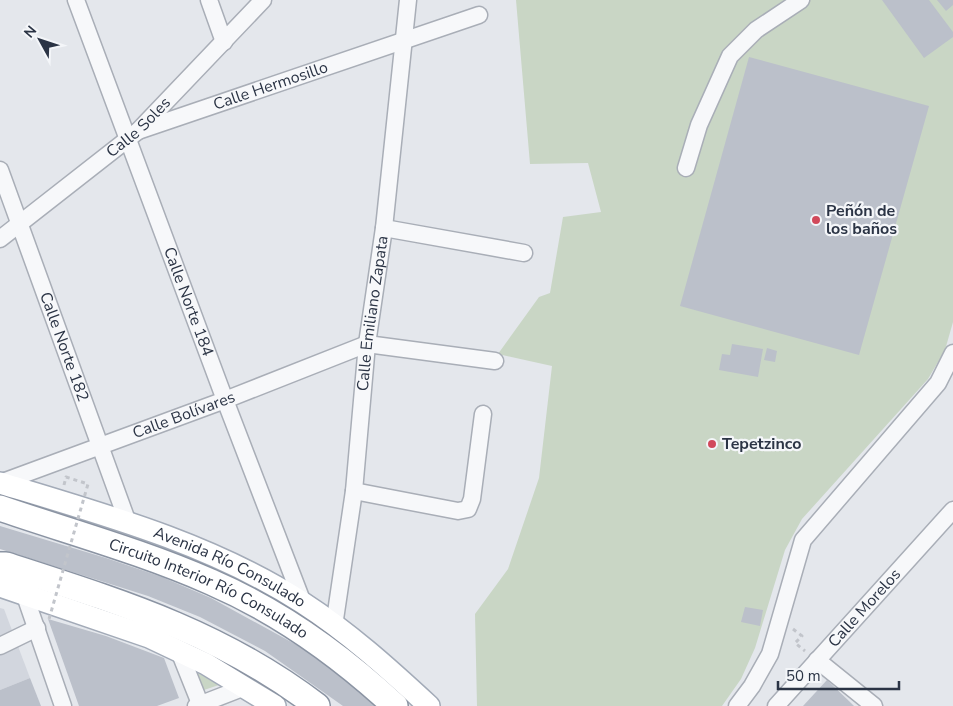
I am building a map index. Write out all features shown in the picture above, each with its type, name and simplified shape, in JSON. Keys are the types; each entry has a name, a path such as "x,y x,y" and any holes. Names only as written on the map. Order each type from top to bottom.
{"highway":[{"name":"Circuito Interior Río Consulado","path":"0,508 168,564 213,583 304,634 340,660 395,706"},
{"path":"0,565 6,565 113,600 186,627 250,660 317,706"}],"main road":[{"name":"Avenida Río Consulado","path":"0,483 128,523 228,562 303,603 376,658 429,706"},
{"path":"0,586 124,627 180,651 275,706"}],"street":[{"name":"Calle Norte 184","path":"76,0 132,135 225,400 303,603"},
{"path":"209,0 224,42"},
{"name":"Calle Soles","path":"0,239 132,135 263,0"},
{"name":"Calle Emiliano Zapata","path":"334,626 354,492 367,344 384,228 408,0"},
{"path":"686,168 699,125 730,56 756,30 801,0"},
{"name":"Calle Hermosillo","path":"132,135 479,15"},
{"name":"Calle Norte 182","path":"0,170 128,523"},
{"path":"384,228 524,253"},
{"path":"367,344 495,361"},
{"name":"Calle Bolívares","path":"0,483 225,400 367,344"},
{"path":"737,706 752,686 770,654 803,540 938,383 953,353"},
{"path":"354,492 458,511 468,508 472,499 483,414"},
{"name":"Calle Morelos","path":"776,706 953,510"},
{"path":"24,593 43,624 63,706"},
{"path":"0,646 43,624"},
{"path":"180,651 199,705 245,687"},
{"path":"817,660 874,706"}],"path":[{"path":"43,624 88,484 66,477"},
{"path":"781,620 802,636 795,643 817,660"}],"shaded area":[{"path":"0,608 4,609 30,678 0,690"}],"green space":[{"path":"516,0 953,0 953,322 945,350 928,379 802,519 785,550 755,648 741,679 722,706 477,706 475,614 508,569 539,478 552,366 498,354 539,297 550,293 563,217 601,212 588,163 530,164"},
{"path":"196,672 219,685 204,690"}],"building":[{"path":"882,0 929,0 953,32 953,37 924,58"},
{"path":"937,0 953,0 953,5 946,11"},
{"path":"749,57 929,106 859,355 680,306"},
{"path":"732,344 763,349 758,377 719,370 722,354 730,355"},
{"path":"767,348 777,351 775,362 764,360"},
{"path":"0,526 162,577 211,598 304,649 341,675 378,706 343,706 265,651 200,617 148,596 0,549"},
{"path":"745,607 763,610 760,626 741,622"},
{"path":"48,619 106,636 164,658 179,698 157,706 79,706"},
{"path":"30,678 41,706 0,706 0,690"},
{"path":"827,680 850,702 854,706 803,706"}],"place":[{"name":"Peñón de los baños","path":"816,220"},
{"name":"Tepetzinco","path":"712,444"}]}
